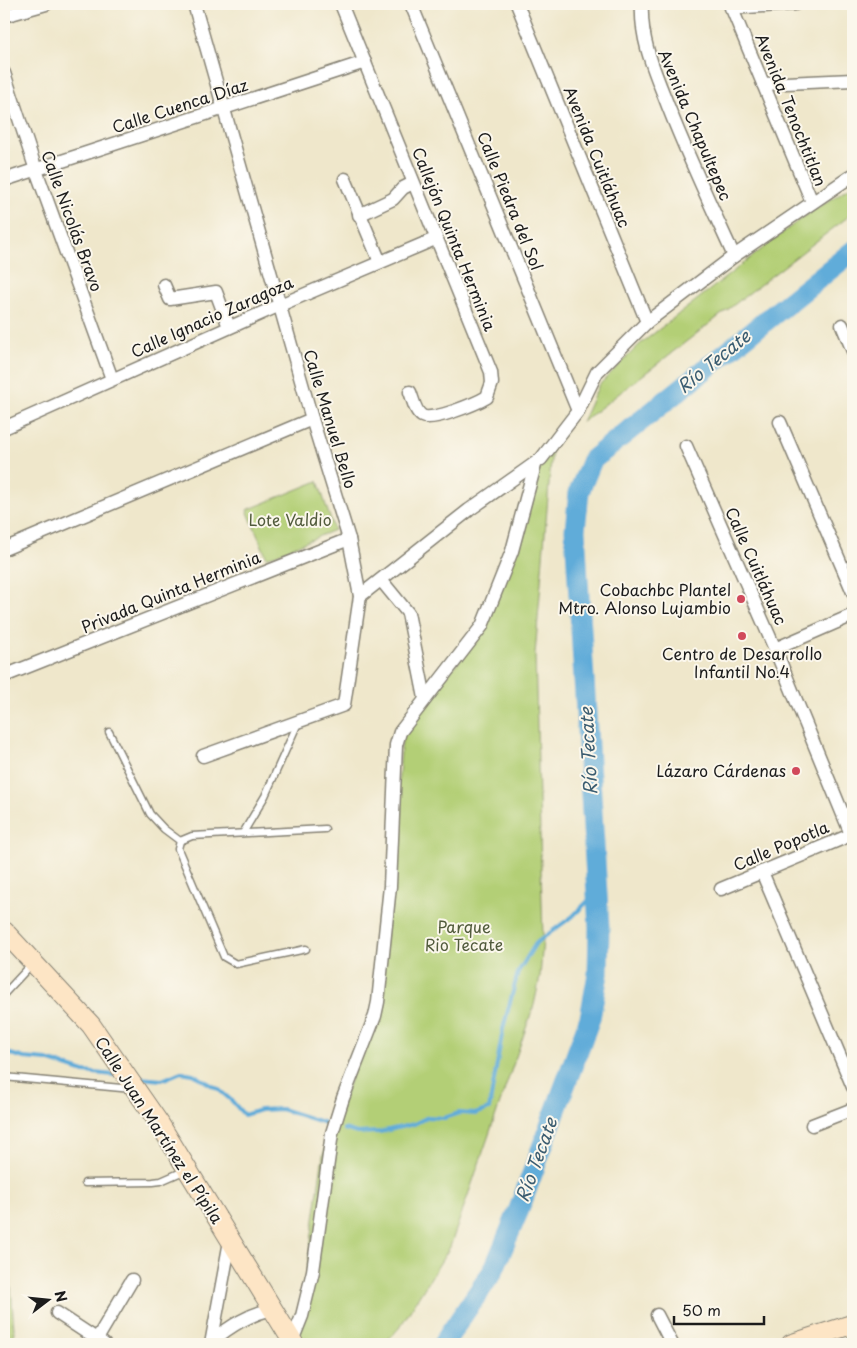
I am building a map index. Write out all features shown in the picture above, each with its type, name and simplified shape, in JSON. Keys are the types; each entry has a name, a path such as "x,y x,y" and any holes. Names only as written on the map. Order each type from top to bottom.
{"main road":[{"name":"Calle Juan Martínez el Pípila","path":"4,931 92,1025 188,1170 293,1343"},
{"path":"791,1344 853,1324"}],"street":[{"path":"4,16 46,4"},
{"name":"Calle Manuel Bello","path":"194,4 312,419 349,539 360,596 344,705 204,756"},
{"name":"Callejón Quinta Herminia","path":"341,4 435,239 491,372 492,383 487,396 481,401 432,418 421,416 410,392"},
{"name":"Calle Piedra del Sol","path":"412,4 578,411"},
{"name":"Avenida Cuitláhuac","path":"517,4 647,322"},
{"name":"Avenida Chapultepec","path":"642,4 642,24 646,49 678,129 734,256"},
{"path":"731,6 795,4"},
{"name":"Avenida Tenochtitlan","path":"731,6 812,202"},
{"name":"Calle Cuenca Díaz","path":"4,180 223,110 365,62"},
{"name":"Calle Nicolás Bravo","path":"4,73 36,170 112,379"},
{"path":"763,84 853,80"},
{"path":"360,596 469,510 535,465 578,411 597,372 647,322 734,256 853,175"},
{"path":"345,179 380,262"},
{"path":"359,215 393,199 403,188 413,183"},
{"name":"Calle Ignacio Zaragoza","path":"4,428 280,305 435,239"},
{"path":"164,285 170,299 216,292 229,328"},
{"path":"842,325 853,351"},
{"path":"4,549 312,419"},
{"path":"780,422 853,592"},
{"name":"Calle Cuitláhuac","path":"686,446 853,836"},
{"path":"293,1343 313,1271 332,1133 343,1098 375,1016 378,1002 390,886 396,745 400,732 424,698 482,626 512,551 535,465"},
{"name":"Privada Quinta Herminia","path":"4,676 349,539"},
{"path":"381,580 408,613 424,698"},
{"path":"774,649 853,615"},
{"name":"Calle Popotla","path":"721,889 853,836"},
{"path":"762,872 853,1087"},
{"path":"812,1125 853,1109"},
{"path":"212,1342 230,1241"},
{"path":"57,1312 101,1342 132,1280"},
{"path":"212,1342 238,1321 252,1314 272,1309"},
{"path":"657,1315 672,1344"}],"lane":[{"path":"243,833 265,796 299,720"},
{"path":"109,732 150,814 164,829 180,841"},
{"path":"180,841 192,836 325,829"},
{"path":"180,841 178,849 224,957 236,964 306,949"},
{"path":"4,994 34,962"},
{"path":"4,1077 136,1089"},
{"path":"85,1183 153,1182 188,1170"}],"green space":[{"path":"853,185 853,213 582,422 599,385 639,345 799,220"},
{"name":"Parque Rio Tecate","path":"552,448 535,655 543,939 540,977 534,1005 450,1247 400,1327 384,1344 294,1344 288,1334 303,1298 323,1155 368,1031 382,976 403,727 468,651 530,487"},
{"name":"Lote Valdio","path":"318,481 334,530 267,558 247,510"},
{"path":"4,1237 10,1271 15,1344 4,1344"}],"waterway":[{"name":"Río Tecate","path":"443,1344 493,1271 518,1212 590,1018 598,974 599,927 575,530 579,492 592,460 853,251"},
{"path":"344,1129 357,1133 380,1132 414,1124 428,1117 444,1118 459,1113 475,1114 489,1109 503,1029 518,972 536,943 573,916 590,899 597,888"},
{"path":"4,1052 24,1058 47,1060 84,1072 114,1075"},
{"path":"140,1078 162,1080 181,1072 193,1074 218,1089 244,1115 260,1110 281,1109 325,1123"}],"place":[{"name":"Cobachbc Plantel Mtro. Alonso Lujambio","path":"741,599"},
{"name":"Centro de Desarrollo Infantil No.4","path":"742,636"},
{"name":"Lázaro Cárdenas","path":"796,771"}]}
